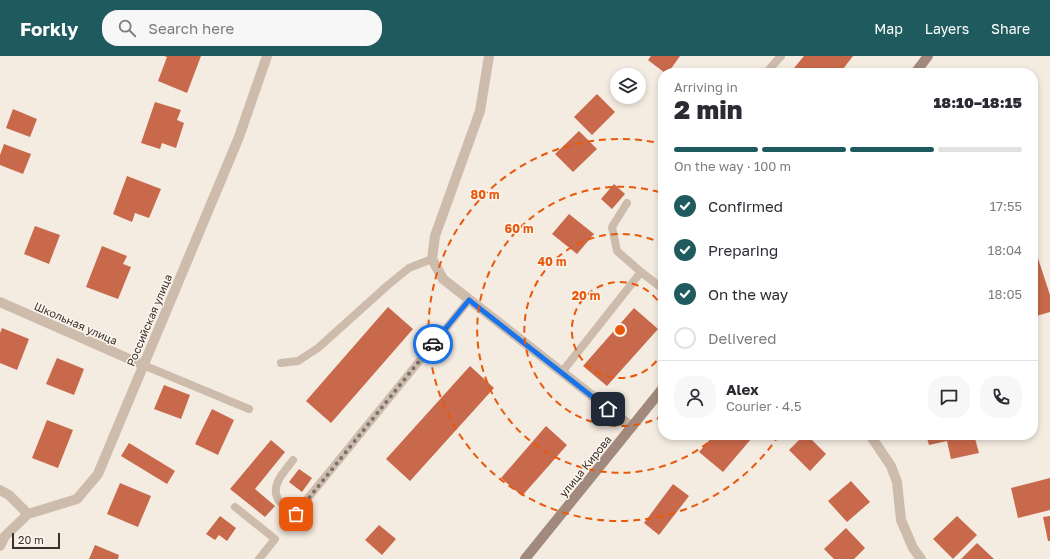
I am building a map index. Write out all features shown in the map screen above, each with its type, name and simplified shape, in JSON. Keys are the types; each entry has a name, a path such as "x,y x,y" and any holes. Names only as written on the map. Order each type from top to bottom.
{"main road":[{"path":"919,68 928,56"},
{"name":"улица Кирова","path":"525,559 658,394"}],"street":[{"name":"Российская улица","path":"0,546 5,536 28,514 77,499 98,474 238,137 267,56"},
{"path":"488,56 480,111 435,236 432,258 443,279 632,427"},
{"name":"Школьная улица","path":"0,302 143,365"},
{"path":"873,440 891,466 897,482 901,520 913,548 921,559"},
{"path":"0,490 9,495 28,514"}],"lane":[{"path":"770,68 781,56"},
{"path":"627,203 612,227 617,251 658,285"},
{"path":"281,362 298,361 318,348 409,268 432,258"},
{"path":"562,372 641,272"},
{"path":"293,460 278,481 275,490 278,500 296,514 469,300"},
{"path":"143,365 249,409"},
{"path":"235,507 275,539 259,559"}],"building":[{"path":"164,56 201,56 187,93 158,81 167,57"},
{"path":"651,56 680,56 672,68 658,68 648,60"},
{"path":"804,56 853,56 844,68 794,68"},
{"path":"597,94 615,112 592,135 574,117"},
{"path":"155,102 181,110 177,120 184,123 176,148 162,143 160,149 141,143"},
{"path":"13,109 37,119 30,137 6,128"},
{"path":"579,131 597,149 573,172 555,154"},
{"path":"4,144 31,154 23,174 0,165 0,155"},
{"path":"127,176 161,189 149,218 135,213 132,222 113,214"},
{"path":"614,184 625,194 612,209 601,199"},
{"path":"569,214 594,234 577,254 552,234"},
{"path":"35,226 60,235 49,264 24,254"},
{"path":"102,246 127,256 123,264 131,267 118,299 86,287"},
{"path":"1038,258 1050,295 1050,312 1038,316"},
{"path":"388,307 413,329 331,423 306,401"},
{"path":"634,308 658,329 607,386 583,366"},
{"path":"2,328 29,339 17,370 0,363 0,333"},
{"path":"57,358 84,369 74,395 46,384"},
{"path":"470,366 494,388 410,481 386,459"},
{"path":"164,385 190,395 181,419 154,409"},
{"path":"212,409 234,420 218,455 195,444"},
{"path":"47,420 73,430 58,468 32,458"},
{"path":"546,426 567,445 522,496 501,478"},
{"path":"271,440 285,452 255,489 275,506 265,517 230,489"},
{"path":"710,440 750,440 723,472 699,452"},
{"path":"799,440 812,440 826,454 810,471 789,450"},
{"path":"928,440 975,440 979,453 951,459 947,441 929,445"},
{"path":"129,443 175,471 167,484 121,456"},
{"path":"299,469 312,478 302,492 289,482"},
{"path":"1050,478 1050,510 1018,518 1011,488"},
{"path":"851,481 870,502 847,522 828,501"},
{"path":"120,483 151,496 138,527 107,514"},
{"path":"673,484 689,496 659,535 644,523"},
{"path":"220,516 236,528 227,541 219,535 215,540 206,534"},
{"path":"957,516 977,535 953,559 933,539"},
{"path":"1050,516 1050,541 1048,541 1043,517"},
{"path":"379,525 396,539 382,555 365,540"},
{"path":"846,528 865,548 854,559 834,559 824,549"},
{"path":"977,543 994,559 961,559"},
{"path":"95,545 119,555 118,559 89,559"}],"way so far":[{"path":"296,514 433,344"}],"route":[{"path":"433,344 469,300 608,409"}]}
